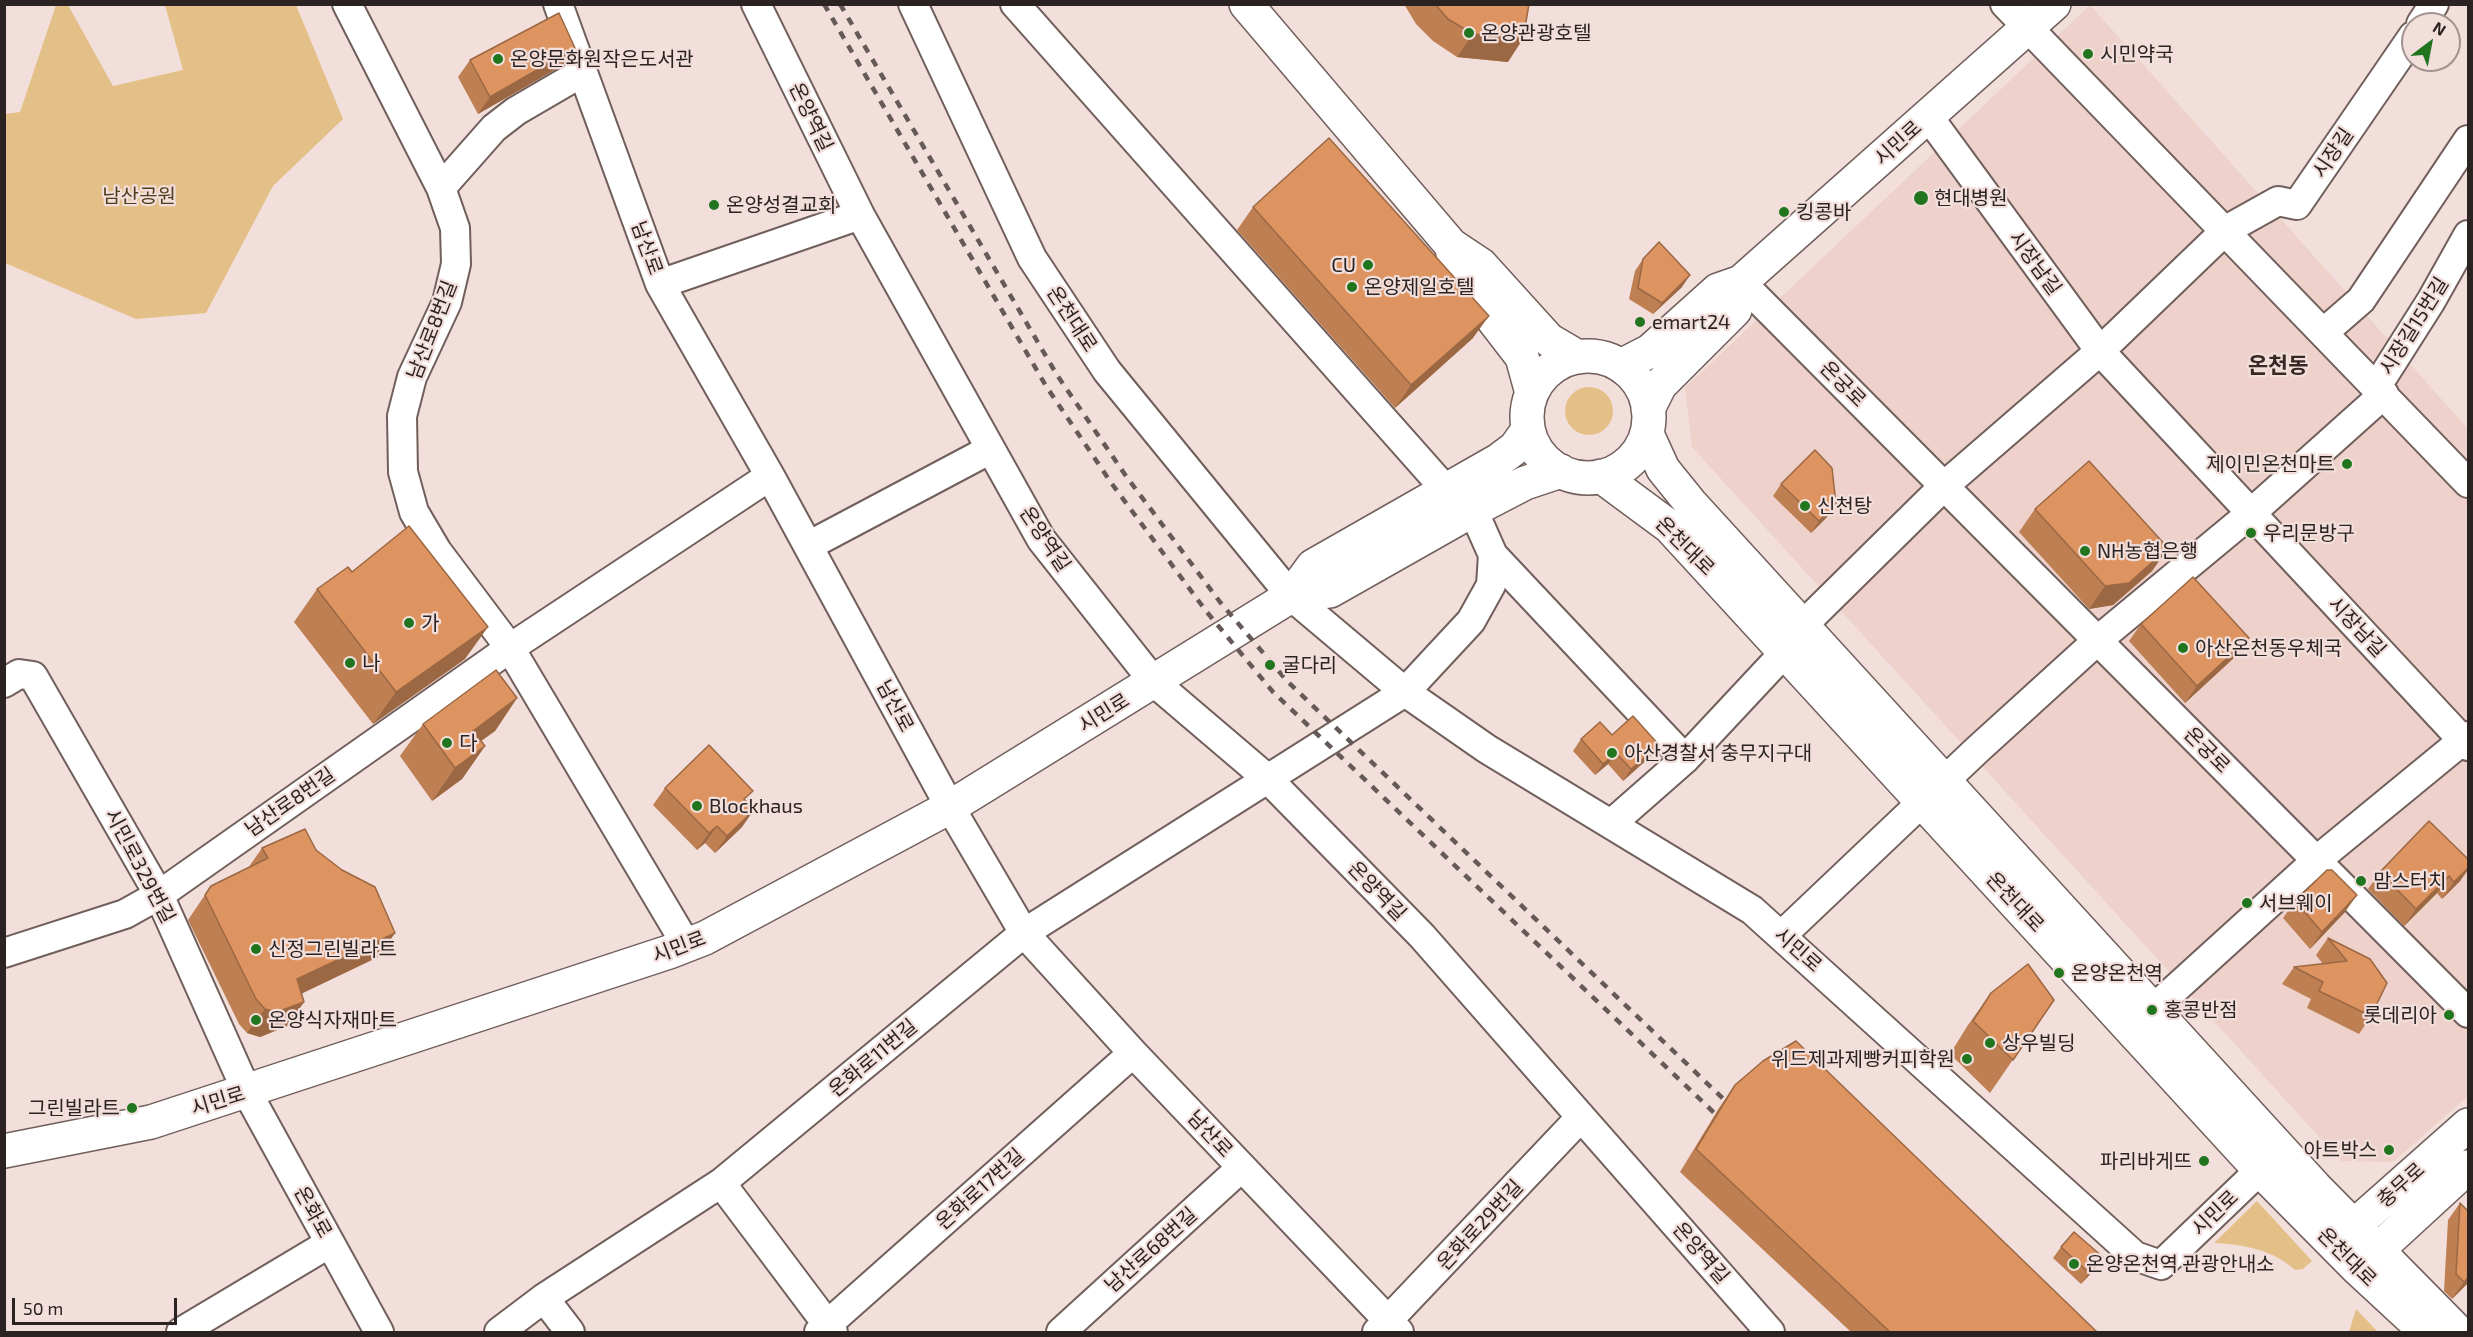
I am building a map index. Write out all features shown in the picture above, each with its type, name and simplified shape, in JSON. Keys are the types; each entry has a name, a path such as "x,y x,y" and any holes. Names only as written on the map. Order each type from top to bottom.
{"main road":[{"name":"시민로","path":"1621,366 1650,351 1718,290 1741,282 2054,4"},
{"path":"1253,9 1451,245 1481,265 1549,340 1578,357"},
{"path":"1451,245 1458,274 1522,357 1532,393"},
{"path":"1647,421 1645,395 1635,379 1621,366 1604,358 1578,357 1566,360 1549,369 1536,383 1526,419 1528,430 1539,454 1570,476 1590,478 1601,476 1626,465 1639,451 1660,385 1735,310 1741,282"},
{"name":"온천대로","path":"1647,421 1663,469 1794,639 1933,792 2260,1170 2343,1236"},
{"name":"시민로","path":"4,1151 151,1122 687,946 950,807 1154,682 1291,596 1313,566 1515,448 1528,430"},
{"name":"시민로","path":"1291,596 1330,591 1473,510 1525,483 1561,471"},
{"name":"온천대로","path":"1601,476 1670,527 1794,639"},
{"name":"온천대로","path":"1933,792 2153,1009 2413,1317 2458,1332"},
{"name":"충무로","path":"2343,1236 2469,1125"},
{"name":"충무로","path":"2367,1260 2469,1167"}],"street":[{"name":"남산로8번길","path":"347,4 441,188 454,228 456,264 447,302 412,377 402,416 403,472 414,512 437,551 510,648 687,946"},
{"name":"온양역길","path":"756,4 860,215 989,450 1041,539 1154,682 1269,780 1422,936 1770,1332"},
{"name":"온천대로","path":"913,4 1032,258 1107,370 1291,596"},
{"path":"1015,4 1446,490"},
{"path":"2005,4 2469,483"},
{"name":"남산로","path":"565,7 583,72 660,284 770,476 950,807 1024,933 1389,1329"},
{"name":"시장길","path":"2226,230 2278,201 2297,205 2401,53"},
{"path":"441,188 494,128 516,111 583,72"},
{"name":"시장남길","path":"1928,116 2100,351 2250,514 2467,741"},
{"path":"2323,333 2361,300 2469,140"},
{"path":"660,284 860,215"},
{"path":"1611,824 1685,759 1794,639 1944,486 2100,351 2226,230"},
{"name":"시장길15번길","path":"2380,390 2469,235"},
{"name":"온궁로","path":"1741,282 2469,1013"},
{"path":"1781,936 2098,640 2250,514 2380,390"},
{"path":"808,546 989,450"},
{"path":"510,648 770,476"},
{"path":"1473,510 1493,555 1685,759"},
{"path":"1024,933 1405,692 1471,621 1491,585 1493,555"},
{"name":"시민로","path":"1291,596 1405,692 1487,749 1752,910 2135,1256 2162,1265 2260,1170"},
{"name":"남산로8번길","path":"4,953 125,914 159,896 510,648"},
{"name":"시민로329번길","path":"4,683 19,674 33,676 159,896 247,1092"},
{"path":"2153,1009 2317,860 2467,741"},
{"name":"온화로11번길","path":"499,1332 544,1298 721,1183 1024,933"},
{"name":"온화로17번길","path":"826,1330 1133,1053"},
{"name":"온화로","path":"247,1092 379,1332"},
{"name":"온화로29번길","path":"1389,1329 1581,1117"},
{"name":"남산로68번길","path":"1061,1332 1242,1168"},
{"path":"721,1183 826,1330"},
{"path":"181,1332 330,1243"},
{"path":"544,1298 570,1332"}],"shaded area":[{"path":"2090,5 2468,429 2468,1096 2393,1162 2341,1161 1692,447 1685,388"}],"green space":[{"name":"남산공원","path":"56,5 68,5 113,86 183,70 165,5 296,5 343,119 273,186 206,313 136,319 5,263 5,114 20,112"},
{"path":"1584,387 1594,387 1609,397 1613,411 1612,420 1603,431 1594,435 1584,435 1569,425 1565,416 1565,406 1575,391"},
{"path":"2257,1201 2312,1261 2303,1269 2295,1270 2277,1257 2257,1249 2214,1243"},
{"path":"2356,1309 2378,1332 2349,1332"}],"building":[{"path":"1435,4 1529,4 1523,39 1473,34 1448,19"},
{"path":"559,13 575,48 490,97 470,60"},
{"name":"온양제일호텔","path":"1329,138 1489,316 1411,385 1253,207"},
{"path":"1659,242 1690,275 1662,303 1638,288 1643,259"},
{"name":"신천탕","path":"1815,450 1832,468 1836,504 1819,521 1781,484"},
{"path":"2089,461 2168,548 2129,583 2105,586 2035,509"},
{"path":"409,526 488,627 396,692 317,589 348,567 352,572"},
{"name":"아산온천동우체국","path":"2193,577 2249,638 2197,686 2141,624"},
{"path":"496,670 517,698 473,731 485,746 455,768 423,724"},
{"path":"1633,716 1659,745 1631,769 1616,753 1603,764 1581,739 1600,722 1612,735"},
{"name":"Blockhaus","path":"709,745 753,791 744,799 754,810 727,836 717,826 709,833 665,788"},
{"path":"2429,821 2469,860 2469,867 2454,882 2449,876 2416,909 2380,872"},
{"path":"305,829 316,850 342,870 375,887 395,933 297,979 304,1002 277,1012 265,1009 256,999 205,895 211,886 268,858 262,848"},
{"path":"2327,870 2332,870 2357,895 2322,932 2295,901"},
{"path":"2328,938 2370,959 2387,983 2371,1016 2319,991 2323,982 2294,967 2347,961"},
{"path":"2028,964 2054,1000 2013,1060 1973,1021 1991,993"},
{"path":"1796,1041 2097,1332 1890,1332 1696,1149 1735,1085 1763,1061"},
{"path":"2460,1203 2469,1212 2469,1277 2464,1282 2456,1274"},
{"path":"2074,1232 2103,1257 2089,1273 2061,1247"}],"railway":[{"path":"824,4 1046,386 1112,484 1206,611 1273,692 1728,1126"},
{"path":"840,4 1057,375 1126,476 1220,602 1287,681 1736,1111"}],"place":[{"name":"온양관광호텔","path":"1469,33"},
{"name":"시민약국","path":"2088,54"},
{"name":"온양문화원작은도서관","path":"498,59"},
{"name":"현대병원","path":"1921,198"},
{"name":"온양성결교회","path":"714,205"},
{"name":"킹콩바","path":"1784,212"},
{"name":"CU","path":"1368,265"},
{"name":"온양제일호텔","path":"1352,287"},
{"name":"emart24","path":"1640,322"},
{"name":"제이민온천마트","path":"2347,464"},
{"name":"신천탕","path":"1805,506"},
{"name":"우리문방구","path":"2251,533"},
{"name":"NH농협은행","path":"2085,551"},
{"name":"가","path":"409,623"},
{"name":"아산온천동우체국","path":"2183,648"},
{"name":"나","path":"350,663"},
{"name":"굴다리","path":"1270,665"},
{"name":"다","path":"447,743"},
{"name":"아산경찰서 충무지구대","path":"1612,753"},
{"name":"Blockhaus","path":"697,806"},
{"name":"맘스터치","path":"2361,881"},
{"name":"서브웨이","path":"2247,903"},
{"name":"신정그린빌라트","path":"256,949"},
{"name":"온양온천역","path":"2059,973"},
{"name":"홍콩반점","path":"2152,1010"},
{"name":"롯데리아","path":"2449,1015"},
{"name":"온양식자재마트","path":"256,1020"},
{"name":"상우빌딩","path":"1990,1043"},
{"name":"위드제과제빵커피학원","path":"1967,1059"},
{"name":"그린빌라트","path":"132,1108"},
{"name":"아트박스","path":"2389,1150"},
{"name":"파리바게뜨","path":"2204,1161"},
{"name":"온양온천역 관광안내소","path":"2074,1264"}],"district":[{"name":"온천동","path":"2278,366"}]}
